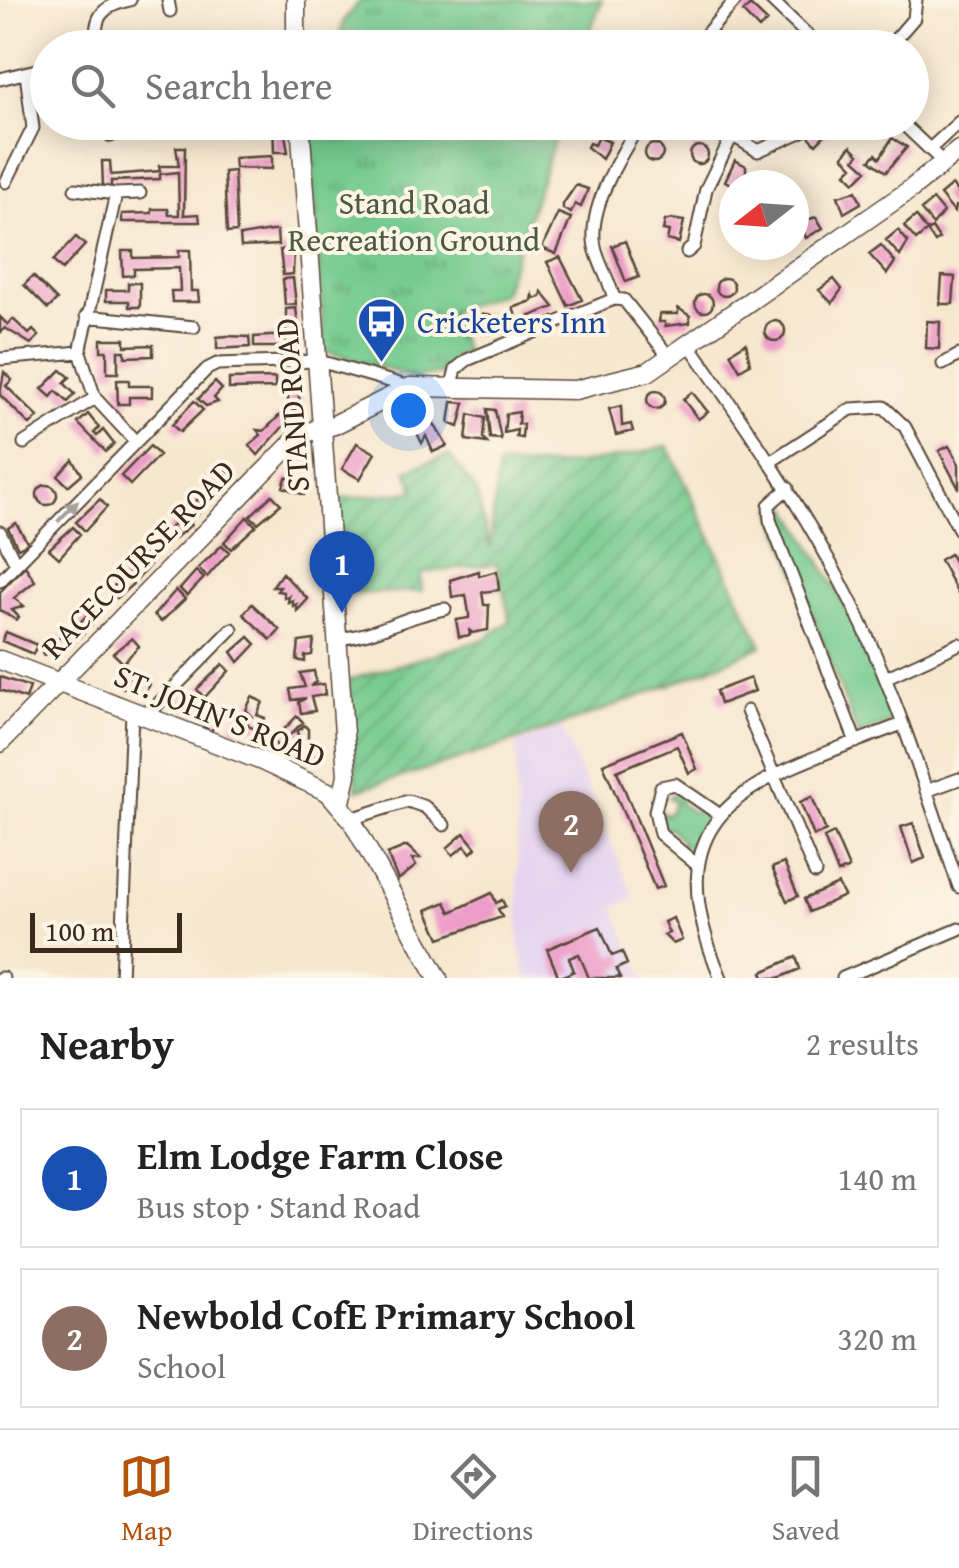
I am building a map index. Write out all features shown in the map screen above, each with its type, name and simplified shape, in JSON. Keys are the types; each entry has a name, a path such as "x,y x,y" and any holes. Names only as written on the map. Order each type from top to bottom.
{"street":[{"path":"96,30 99,13 115,2 130,0"},
{"path":"296,0 296,30"},
{"path":"710,30 736,0"},
{"path":"771,0 802,30"},
{"path":"904,30 914,18 916,0"},
{"path":"0,79 30,73"},
{"path":"26,74 30,105"},
{"path":"0,581 207,369 218,364 319,361 410,387 452,384 575,390 623,382 670,358 936,156 959,122"},
{"path":"17,192 3,179 30,133"},
{"name":"STAND ROAD","path":"301,140 347,774 341,802"},
{"path":"614,299 595,248 594,229 632,140"},
{"path":"687,252 694,246 706,189 730,140"},
{"path":"740,140 758,151 783,140"},
{"path":"920,140 936,156"},
{"path":"936,156 959,150"},
{"path":"75,189 140,193"},
{"path":"116,194 80,352 95,398 135,441"},
{"path":"452,384 456,369 467,360 614,299 624,300 670,358"},
{"path":"86,316 194,327"},
{"path":"689,344 788,488 851,602 885,678 959,887"},
{"path":"943,364 957,350"},
{"path":"0,359 80,352"},
{"name":"RACECOURSE ROAD","path":"0,743 301,434 325,428 410,387"},
{"path":"24,444 95,398"},
{"path":"770,462 851,409 884,407 905,428 959,529"},
{"path":"788,488 769,505 770,520 856,742"},
{"path":"0,532 16,564"},
{"path":"337,639 374,636 414,614 445,609"},
{"path":"121,978 142,714 157,705 232,628"},
{"path":"885,678 959,644"},
{"name":"ST. JOHN'S ROAD","path":"0,660 304,778 341,802 438,978"},
{"path":"747,711 815,873"},
{"path":"721,978 697,912 696,864 720,815 752,788 902,724"},
{"path":"926,791 959,779"},
{"path":"696,864 660,834 657,796 662,787 675,784 720,815"},
{"path":"351,820 408,802 425,808 444,825"},
{"path":"850,977 959,929"}],"shaded area":[{"path":"562,728 634,898 614,907 644,978 526,978 519,942 516,744"}],"green space":[{"path":"361,0 602,0 591,30 341,30"},
{"name":"Stand Road Recreation Ground","path":"311,140 554,140 503,293 450,311 465,352 453,356 444,373 415,378 324,351"},
{"path":"668,446 762,646 562,725 357,790 349,680 485,639 510,621 497,564 421,573 422,591 346,594 338,499 415,491 407,470 449,455 476,491 490,548 498,465 584,463"},
{"path":"784,498 847,608 895,721 858,736 774,512 776,503"},
{"path":"676,792 684,794 679,803 694,813 701,807 711,817 701,828 690,854 677,847 683,843 669,827 661,831 659,812 668,815 675,802 668,797"}],"building":[{"path":"750,5 767,21 759,29 743,12"},
{"path":"274,140 286,140 288,152 274,152"},
{"path":"596,140 610,142 602,159 587,147 589,143 594,145"},
{"path":"891,140 907,147 886,172 870,160 876,154 880,158"},
{"path":"654,144 663,153 654,162 645,153"},
{"path":"699,146 708,155 699,164 690,155"},
{"path":"851,146 859,154 855,159 867,170 855,182 846,173 853,166 843,156"},
{"path":"176,147 185,147 184,215 199,214 200,222 122,222 122,214 152,213 152,209 168,209 169,215 179,215 178,172 160,174 160,179 111,181 111,187 103,187 102,161 110,161 111,175 160,171 159,166 179,166"},
{"path":"272,156 272,169 235,168 234,158"},
{"path":"735,160 746,166 746,170 730,170"},
{"path":"234,171 237,232 227,233 224,172"},
{"path":"576,185 588,189 581,207 575,204 571,213 563,209 563,204"},
{"path":"952,185 959,194 959,207 955,206 954,212 940,195"},
{"path":"856,191 861,203 844,213 838,196"},
{"path":"933,200 943,212 933,225 921,210"},
{"path":"558,213 571,218 556,254 542,248"},
{"path":"916,216 927,231 916,240 904,226"},
{"path":"816,217 823,228 809,236 809,219"},
{"path":"665,221 684,221 679,243 667,240 669,231 663,230"},
{"path":"932,228 939,239 935,242 927,231"},
{"path":"898,230 908,242 900,256 886,240"},
{"path":"277,231 278,245 241,247 240,236"},
{"path":"76,237 85,245 62,270 53,261"},
{"path":"625,241 639,277 626,282 612,246"},
{"path":"881,245 895,262 887,274 869,254"},
{"path":"294,249 293,274 283,275 280,250"},
{"path":"179,250 190,250 191,291 198,291 199,302 172,302 171,291 180,291 179,268 134,269 134,275 123,276 122,251 133,251 133,258 179,257"},
{"path":"560,257 582,300 568,306 547,262"},
{"path":"33,276 57,300 48,309 24,285"},
{"path":"942,276 955,277 953,304 940,304"},
{"path":"293,278 296,304 285,305 283,279"},
{"path":"725,278 732,280 732,294 725,296 718,294 716,287 718,280"},
{"path":"834,279 842,289 832,303 819,290"},
{"path":"128,283 140,283 140,307 129,307 129,301 106,301 106,290 128,290"},
{"path":"542,292 554,307 518,321 513,308 532,301 533,295 535,299 541,297"},
{"path":"704,294 713,303 704,312 695,303"},
{"path":"296,308 299,331 286,333 286,309"},
{"path":"678,308 690,316 690,323 665,326 665,322 659,322 660,314 678,314"},
{"path":"482,314 490,314 496,324 490,334 482,334 476,328 476,320"},
{"path":"0,317 8,325 13,319 29,334 33,330 39,336 31,344 5,328 0,333"},
{"path":"775,321 785,331 775,341 765,331"},
{"path":"927,321 940,322 939,349 926,348"},
{"path":"286,335 287,347 254,347 254,337"},
{"path":"217,337 249,337 250,347 217,349"},
{"path":"101,339 125,339 125,346 153,345 153,356 125,357 125,351 118,351 118,373 107,373 107,351 101,351"},
{"path":"746,343 750,364 740,370 730,353"},
{"path":"61,370 70,377 64,383 75,394 68,402 56,391 51,397 42,389"},
{"path":"4,372 12,380 6,386 38,417 30,425 0,395"},
{"path":"275,378 275,388 229,389 229,379"},
{"path":"117,380 129,380 129,386 152,386 152,397 129,397 129,404 118,404"},
{"path":"215,382 222,389 214,398 218,402 206,406 198,399"},
{"path":"298,383 300,410 289,410 287,384"},
{"path":"656,391 665,400 656,409 647,400"},
{"path":"692,392 708,412 698,419 683,399"},
{"path":"194,401 203,410 180,432 172,425"},
{"path":"452,402 465,403 459,427 449,423"},
{"path":"621,406 622,426 631,424 633,431 616,435 609,409"},
{"path":"487,409 495,410 501,439 490,438"},
{"path":"519,412 522,438 516,437 517,430 504,433 506,414"},
{"path":"88,414 99,428 94,433 97,436 103,430 114,444 106,452 78,423"},
{"path":"281,414 288,421 258,455 249,445 261,435 257,430 264,431"},
{"path":"469,414 485,418 483,438 487,443 466,440"},
{"path":"430,417 447,446 433,452 426,436 422,443 413,425"},
{"path":"357,443 375,453 360,479 342,469"},
{"path":"150,446 159,455 130,485 121,476"},
{"path":"949,446 959,464 959,489 939,451"},
{"path":"73,460 82,474 68,486 58,476"},
{"path":"227,470 234,477 211,501 204,494"},
{"path":"293,477 308,486 304,495 283,487 286,478"},
{"path":"47,485 57,495 47,505 37,495"},
{"path":"272,495 281,504 258,523 250,516"},
{"path":"201,496 209,503 192,520 185,513"},
{"path":"100,499 107,507 85,531 76,522"},
{"path":"181,515 191,525 174,539 167,532"},
{"path":"247,517 256,526 231,549 224,542"},
{"path":"16,523 28,543 18,548 8,528"},
{"path":"73,527 80,534 59,558 49,549"},
{"path":"222,545 229,552 207,577 198,568"},
{"path":"950,554 959,571 959,596 940,560"},
{"path":"145,555 152,562 138,579 128,570"},
{"path":"25,566 35,581 14,598 24,606 12,610 19,617 16,620 0,610 0,592"},
{"path":"196,571 204,578 187,596 180,589"},
{"path":"479,571 479,576 497,571 499,590 482,592 484,605 489,605 488,630 472,633 469,629 470,635 459,637 456,620 469,618 469,613 466,595 452,597 450,580"},
{"path":"282,573 308,599 297,611 293,600 288,602 289,596 284,598 284,592 277,591 280,587 272,587"},
{"path":"124,574 133,584 117,598 110,591"},
{"path":"176,590 185,599 161,622 154,615"},
{"path":"252,604 280,630 271,640 243,614"},
{"path":"88,614 95,621 72,645 65,638"},
{"path":"6,632 37,645 33,654 2,641"},
{"path":"62,636 66,649 43,655 41,646"},
{"path":"249,637 256,644 239,662 232,652"},
{"path":"132,638 139,646 123,663 113,653"},
{"path":"314,640 312,655 305,656 305,662 297,660 299,642"},
{"path":"223,664 229,671 204,698 197,689"},
{"path":"314,671 316,682 310,686 324,684 325,695 311,697 315,711 301,713 299,702 306,698 292,700 290,689 305,687 300,673"},
{"path":"126,675 149,684 145,694 121,687"},
{"path":"0,677 30,687 26,699 0,690"},
{"path":"750,678 755,691 720,704 716,691"},
{"path":"180,692 203,710 194,720 171,702"},
{"path":"252,697 263,702 257,715 265,718 259,731 248,726 247,720 242,733 230,728 236,715 252,716 246,710"},
{"path":"212,709 225,713 210,732 200,722"},
{"path":"297,716 303,722 278,747 273,741"},
{"path":"304,725 308,729 308,753 313,752 314,760 293,762 293,744 300,741 297,732"},
{"path":"682,732 697,769 689,773 677,746 617,771 664,886 655,889 603,764"},
{"path":"812,797 826,831 814,836 800,802"},
{"path":"913,823 925,858 913,863 901,827"},
{"path":"464,833 476,848 471,853 465,846 453,855 447,848"},
{"path":"834,833 849,868 838,873 824,838"},
{"path":"407,846 420,858 412,859 416,866 398,880 387,854"},
{"path":"784,863 798,896 787,901 772,868"},
{"path":"838,884 844,896 809,912 804,899"},
{"path":"492,893 496,903 502,900 505,906 498,909 502,917 440,938 427,910 446,902 451,912"},
{"path":"673,918 682,940 673,944 664,935 669,933 664,922"},
{"path":"600,927 612,956 622,952 627,964 616,969 620,978 589,978 579,954 569,958 574,971 559,978 547,949"},
{"path":"796,957 800,969 779,978 764,978 762,972"}],"place":[{"name":"Cricketers Inn","path":"382,364"},
{"name":"Elm Lodge Farm Close","path":"342,613"},
{"name":"Newbold CofE Primary School","path":"571,873"}]}
